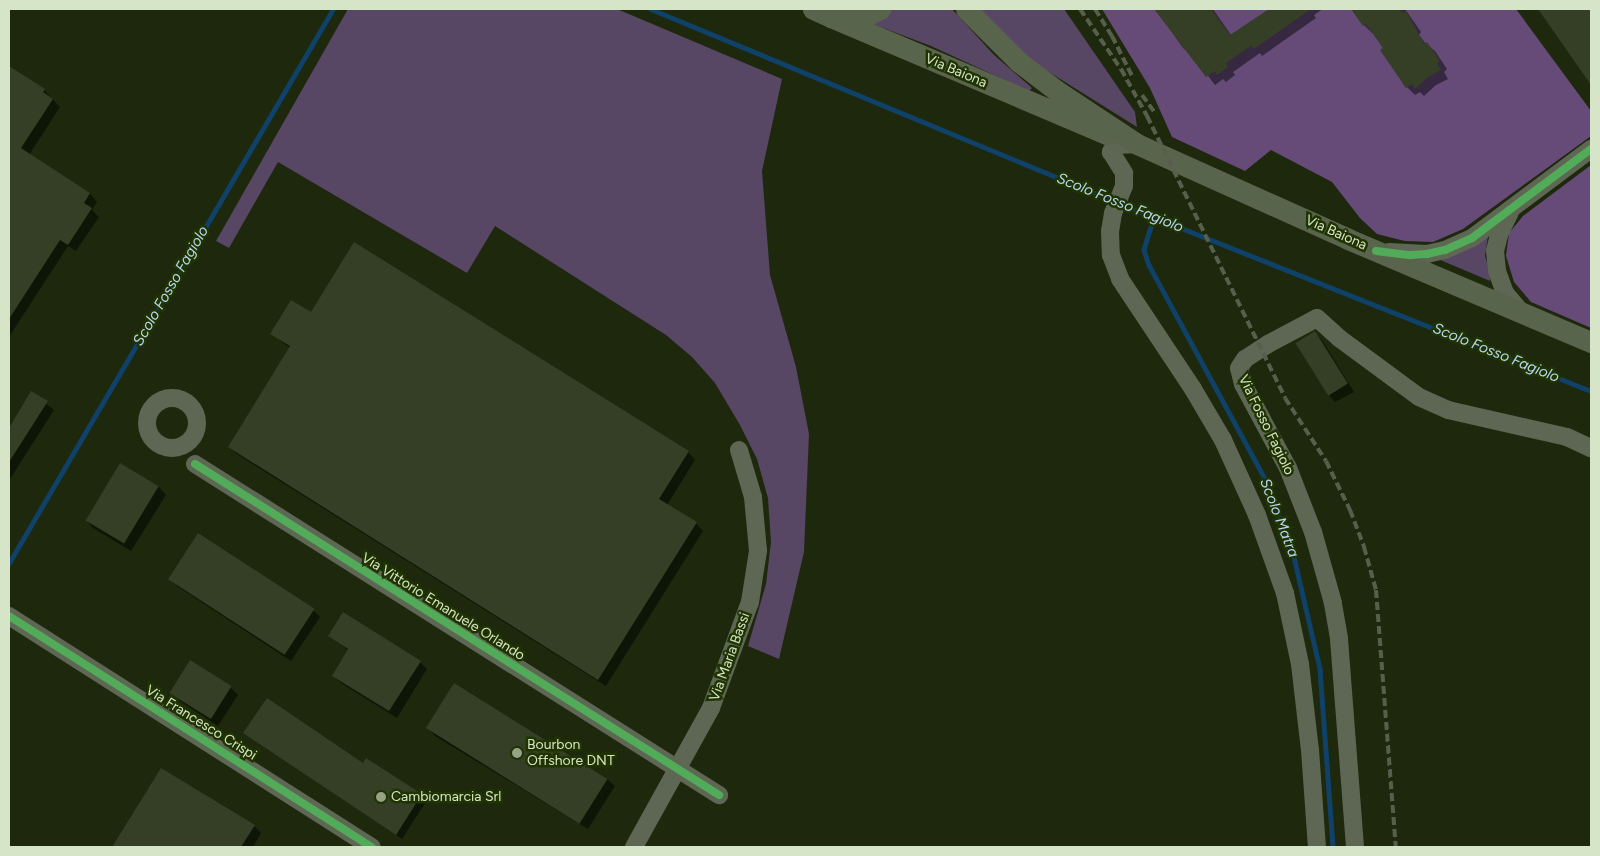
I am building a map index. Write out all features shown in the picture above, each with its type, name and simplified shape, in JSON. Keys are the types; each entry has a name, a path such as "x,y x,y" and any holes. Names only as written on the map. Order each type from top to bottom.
{"main road":[{"path":"819,12 848,19 865,16 880,9"},
{"name":"Via Baiona","path":"966,9 1019,62 1057,91 1137,144"},
{"name":"Via Baiona","path":"819,12 1095,130 1137,144 1376,251 1591,342"}],"street":[{"path":"1137,144 1116,145 1111,152 1124,173 1124,186 1114,213 1110,231 1111,255 1120,278 1193,388 1223,440 1257,514 1285,593 1300,664 1310,750 1317,847"},
{"path":"1376,251 1412,255 1444,250 1472,238 1591,149"},
{"path":"1511,210 1495,251 1497,271 1505,293 1521,312"},
{"name":"Via Fosso Fagiolo","path":"1355,847 1339,638 1333,603 1314,532 1288,468 1243,384 1238,368 1245,359 1268,344 1317,318 1339,338 1419,397 1448,410 1566,437 1591,448"},
{"name":"Via Vittorio Emanuele Orlando","path":"187,443 196,430 195,414 184,401 169,398 154,405 146,419 149,435 161,446 195,464 719,795"},
{"path":"161,446 174,448 187,443 195,464"},
{"name":"Via Maria Bassi","path":"634,847 679,770 711,708 750,602 758,551 753,498 739,450"},
{"name":"Via Francesco Crispi","path":"12,618 372,847"}],"shaded area":[{"path":"348,9 617,9 782,79 762,171 770,275 796,367 809,434 804,552 779,659 748,646 766,584 771,542 768,498 757,459 740,425 715,383 692,357 666,335 495,226 467,273 278,162 229,248 216,241"},
{"path":"890,9 952,9 994,55 1032,88 1029,91 931,46 865,21"},
{"path":"976,9 1064,9 1135,112 1137,127 1033,62"},
{"path":"1102,9 1516,9 1591,111 1591,136 1463,229 1433,242 1405,241 1377,234 1360,218 1332,182 1271,150 1245,171 1172,137 1150,88"},
{"path":"1591,165 1591,328 1531,302 1514,282 1506,256 1509,233 1523,216"},
{"path":"1488,236 1485,256 1491,274 1490,281 1438,259"}],"building":[{"path":"1154,9 1211,9 1230,35 1269,9 1311,9 1254,49 1251,46 1226,63 1228,67 1217,75 1215,71 1206,77"},
{"path":"1351,9 1400,9 1403,13 1406,11 1424,44 1427,42 1440,61 1437,63 1441,70 1428,77 1415,89 1412,84 1406,88 1380,50 1383,48 1366,24 1363,26"},
{"path":"1538,9 1591,9 1591,85"},
{"path":"9,66 45,89 43,92 53,99 21,148 90,193 84,203 92,208 68,245 60,240 9,319"},
{"path":"354,242 689,451 659,499 697,522 598,680 228,447 290,346 270,334 291,300 311,312"},
{"path":"1315,331 1348,384 1328,396 1295,343"},
{"path":"31,391 48,401 9,462 9,428"},
{"path":"120,463 159,486 124,544 85,520"},
{"path":"198,533 315,609 285,655 168,579"},
{"path":"343,612 421,661 389,711 332,676 348,649 328,636"},
{"path":"190,660 232,686 211,719 169,693"},
{"name":"Bourbon Offshore DNT","path":"454,683 607,779 579,824 426,728"},
{"path":"267,698 363,763 366,758 422,794 396,835 243,733"},
{"path":"161,768 255,825 241,847 112,847"}],"waterway":[{"name":"Scolo Fosso Fagiolo","path":"9,563 333,9"},
{"name":"Scolo Fosso Fagiolo","path":"651,9 1114,201"},
{"name":"Scolo Fosso Fagiolo","path":"1121,204 1591,391"},
{"name":"Scolo Matra","path":"1154,217 1144,250 1149,265 1264,477 1294,557 1320,669 1333,847"}],"railway":[{"path":"1080,9 1121,69 1147,116 1285,398 1326,461 1350,510 1364,547 1376,590 1396,847"},
{"path":"1095,9 1112,36 1132,76"},
{"path":"1142,95 1156,114"}],"cycle path":[{"path":"1376,251 1411,255 1427,254 1445,250 1472,238 1591,149"},
{"path":"195,464 719,795"},
{"path":"9,616 372,847"}],"place":[{"name":"Bourbon Offshore DNT","path":"517,753"},
{"name":"Cambiomarcia Srl","path":"381,797"}]}
